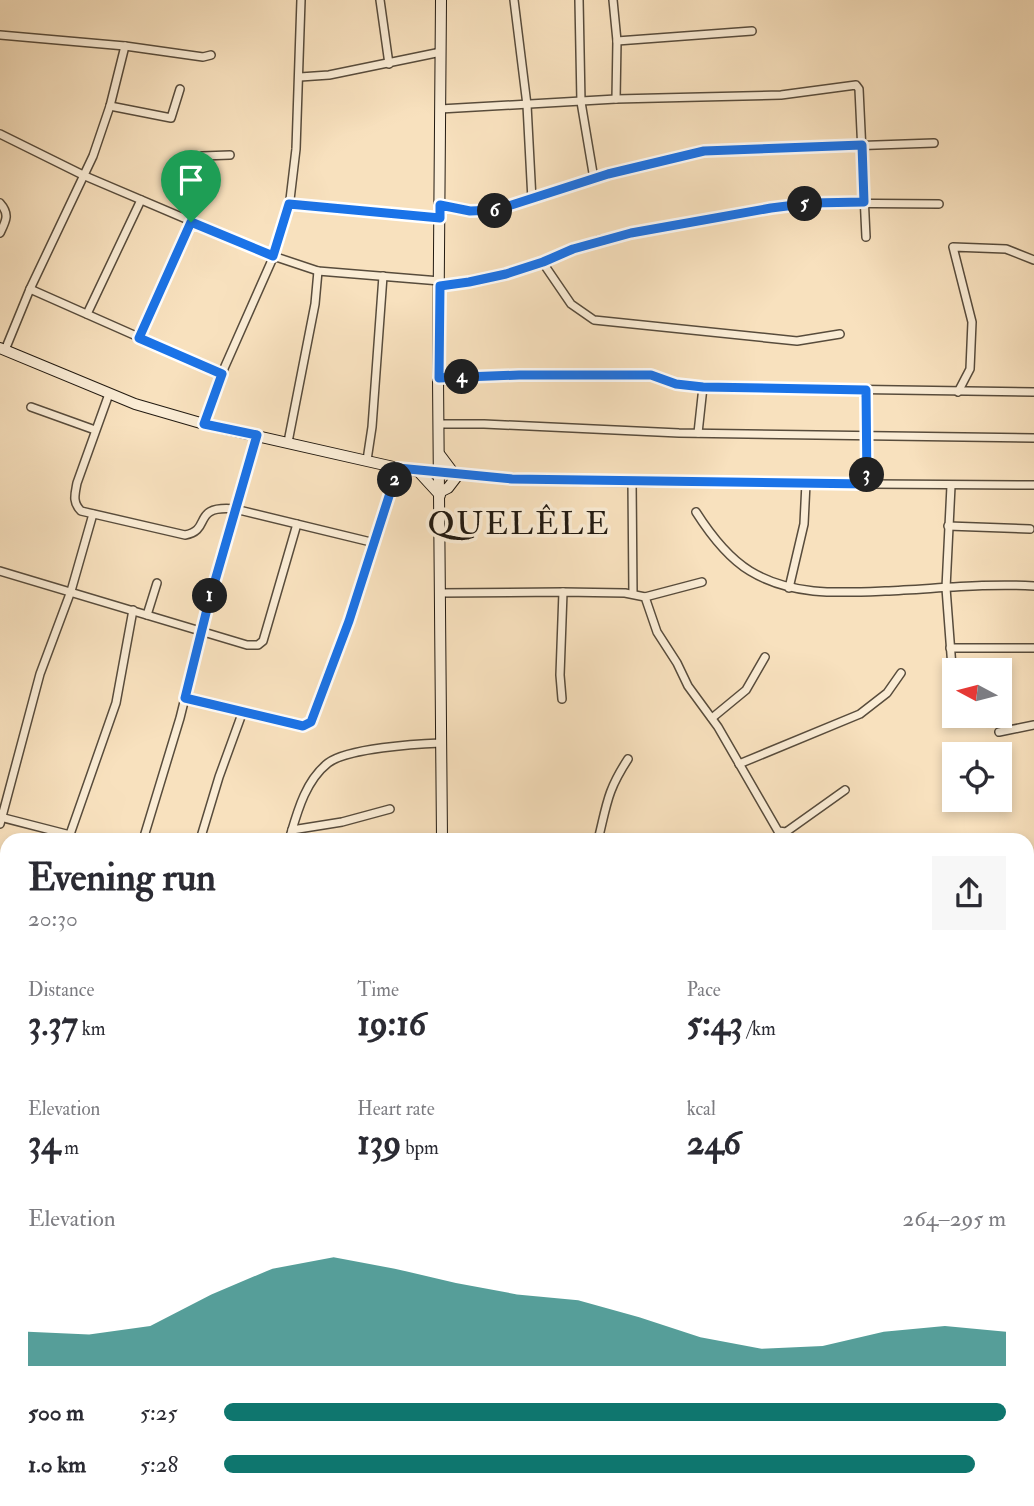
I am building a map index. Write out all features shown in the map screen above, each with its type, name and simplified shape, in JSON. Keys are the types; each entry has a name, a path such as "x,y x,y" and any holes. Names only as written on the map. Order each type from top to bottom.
{"main road":[{"path":"441,0 439,593 442,833"},
{"path":"3,349 135,404 204,424 398,468 440,474"},
{"path":"421,472 440,457"},
{"path":"440,457 456,475 440,494"},
{"path":"421,472 440,494"}],"street":[{"path":"204,424 222,374 273,256 289,204 296,149 301,0"},
{"path":"380,0 389,64"},
{"path":"514,0 527,105 532,200"},
{"path":"579,0 581,102 594,179"},
{"path":"613,0 617,41 616,99"},
{"path":"617,41 752,31"},
{"path":"0,35 125,46 203,57 211,55"},
{"path":"3,349 85,176 110,106 125,46"},
{"path":"300,77 329,75 441,52"},
{"path":"440,109 616,99 781,95 856,85 859,89 866,237"},
{"path":"110,106 171,118 180,89"},
{"path":"0,134 85,176 273,256 318,271 440,283 482,280 543,262 586,244 631,233 771,208 811,203 939,204"},
{"path":"440,205 488,212 594,179 704,151 934,143"},
{"path":"139,338 191,222 194,162 202,156 230,155"},
{"path":"87,314 141,200"},
{"path":"0,203 7,212 0,233"},
{"path":"289,204 440,218"},
{"path":"957,392 970,369 972,322 953,247 1006,249 1034,260"},
{"path":"543,262 571,304 594,320 797,341 840,334"},
{"path":"288,442 315,304 318,271"},
{"path":"367,460 373,416 383,276"},
{"path":"30,289 222,374"},
{"path":"439,378 651,375 676,384 703,387 1034,391"},
{"path":"698,433 703,387"},
{"path":"866,390 867,484"},
{"path":"109,394 85,456 74,498 76,506 81,510 185,535 193,534 210,510 235,509 375,543"},
{"path":"30,407 95,430"},
{"path":"439,425 484,424 698,433 1034,438"},
{"path":"145,833 257,435"},
{"path":"185,698 303,726 311,722 375,543 398,468"},
{"path":"440,474 525,480 1034,485"},
{"path":"632,481 633,594"},
{"path":"789,588 804,524 806,483"},
{"path":"951,486 946,588 951,658"},
{"path":"696,512 720,546 737,561 750,571 789,588 847,593 1003,584 1034,586"},
{"path":"53,833 1,820 40,674 71,592 93,514"},
{"path":"0,571 247,645 258,645 264,641 297,524"},
{"path":"948,526 1030,529"},
{"path":"439,593 563,592 633,594 645,597 702,582"},
{"path":"147,615 157,583"},
{"path":"562,699 560,675 563,592"},
{"path":"645,597 657,632 780,833 786,832 845,790"},
{"path":"70,833 116,703 133,610"},
{"path":"950,648 1034,648"},
{"path":"712,718 746,690 765,657"},
{"path":"738,764 860,714 887,693 901,673"},
{"path":"202,833 243,711"},
{"path":"999,732 1034,725"},
{"path":"291,833 300,804 312,781 329,762 393,746 442,743"},
{"path":"600,833 608,796 628,759"},
{"path":"292,830 342,822 390,809"}],"district":[{"name":"QUELÊLE","path":"519,524"}],"route":[{"path":"862,145 864,202 811,203 771,208 631,233 599,240 506,274 440,286 439,378 651,375 676,384 703,387 866,390 867,484 590,482 440,474 398,468 349,621 311,722 303,726 185,698 208,605 257,435 204,424 222,374 139,338 191,222 273,256 289,204 440,218 440,205 488,212 608,174 685,154 726,148 801,149 862,145"}]}
